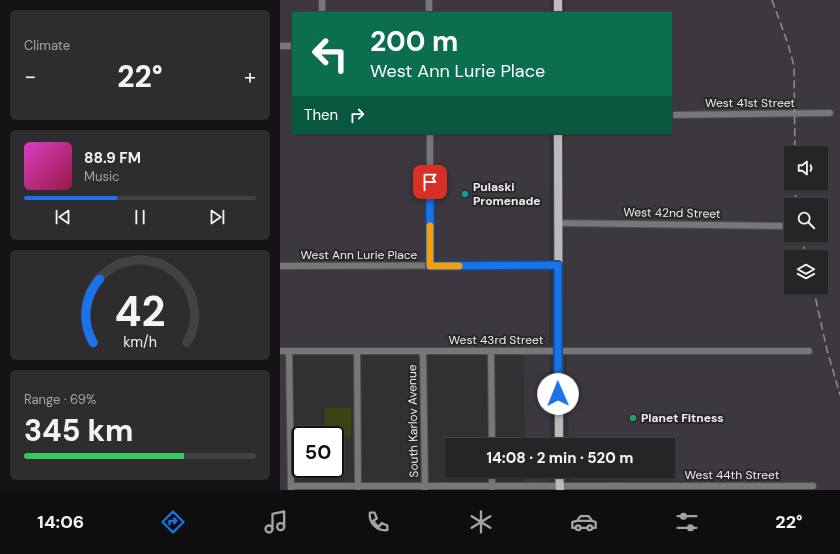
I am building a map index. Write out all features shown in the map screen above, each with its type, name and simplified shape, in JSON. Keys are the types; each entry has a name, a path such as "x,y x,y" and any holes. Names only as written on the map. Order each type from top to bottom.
{"main road":[{"path":"558,0 558,12"},
{"path":"558,134 557,351 559,438"}],"street":[{"path":"322,0 322,12"},
{"path":"429,0 429,12"},
{"path":"280,46 292,46"},
{"name":"West 41st Street","path":"672,115 830,113"},
{"path":"430,134 430,266"},
{"name":"West 42nd Street","path":"558,224 784,226"},
{"name":"West Ann Lurie Place","path":"280,266 558,265"},
{"name":"West 43rd Street","path":"280,351 809,351"},
{"path":"290,351 291,488"},
{"path":"356,351 358,488"},
{"name":"South Karlov Avenue","path":"424,351 425,488"},
{"path":"491,351 492,438"},
{"name":"West 44th Street","path":"291,488 694,488 813,486"}],"shaded area":[{"path":"280,0 550,0 550,12 292,12 292,134 550,134 549,347 286,348 288,490 280,490"},
{"path":"565,0 840,0 840,490 692,490 692,481 570,480 570,478 675,478 675,438 569,438 566,355 653,355 653,348 565,347 564,134 672,134 672,12 565,12"},
{"path":"524,355 550,355 550,438 525,438"},
{"path":"526,478 551,478 551,481 526,483"}],"green space":[{"path":"325,408 351,408 351,437 344,436 344,426 325,426"}],"railway":[{"path":"772,0 788,44 794,66 795,146"},
{"path":"795,190 796,198"},
{"path":"803,242 804,250"},
{"path":"815,294 827,350 840,395"}],"slow traffic":[{"path":"430,226 430,266 459,266"}],"place":[{"name":"Pulaski Promenade","path":"465,194"},
{"name":"Planet Fitness","path":"633,418"}],"route":[{"path":"430,182 430,266 558,265 558,394"}]}
